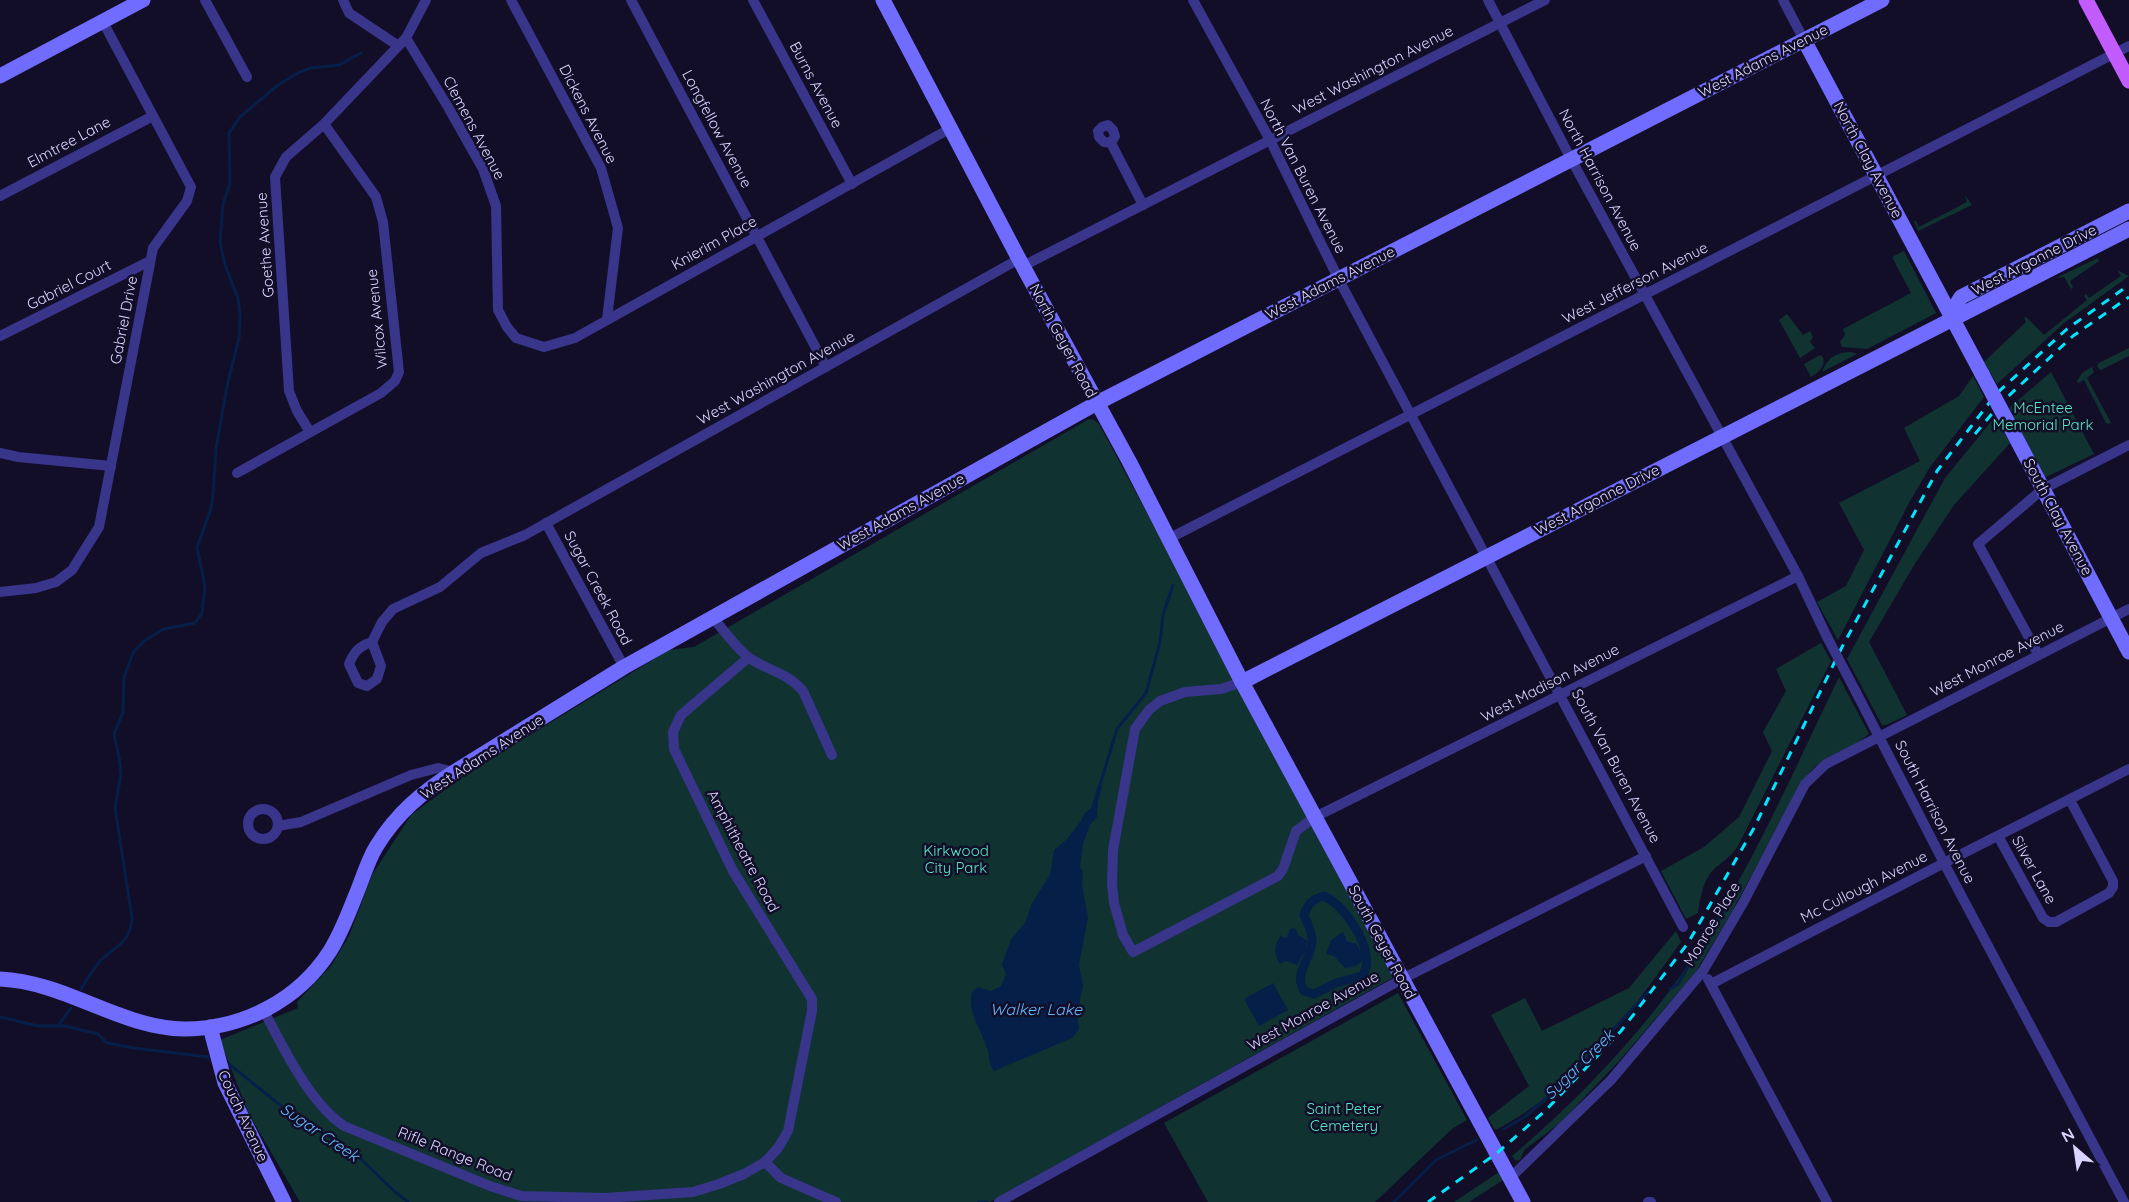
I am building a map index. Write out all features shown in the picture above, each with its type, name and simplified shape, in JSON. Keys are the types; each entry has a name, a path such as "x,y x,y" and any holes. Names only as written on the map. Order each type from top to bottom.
{"main road":[{"path":"2086,0 2129,81"}],"street":[{"path":"0,75 143,0"},
{"path":"205,0 247,77"},
{"name":"Clemens Avenue","path":"342,0 349,13 401,42 448,107 483,169 496,206 498,310"},
{"name":"Goethe Avenue","path":"310,432 297,411 289,391 275,177 286,156 324,124 401,42 426,0"},
{"name":"Dickens Avenue","path":"511,0 601,168 618,228 607,319"},
{"name":"Longfellow Avenue","path":"631,0 826,367"},
{"name":"Burns Avenue","path":"753,0 852,184"},
{"name":"North Geyer Road","path":"883,0 1242,682"},
{"name":"North Van Buren Avenue","path":"1193,0 1270,140 1338,278 1487,557"},
{"name":"North Harrison Avenue","path":"1488,0 1720,436"},
{"name":"West Washington Avenue","path":"372,642 382,622 401,604 440,587 481,553 525,535 826,367 1021,262 1143,205 1545,0"},
{"name":"North Clay Avenue","path":"1783,0 1953,319"},
{"name":"West Adams Avenue","path":"0,979 54,988 147,1024 168,1028 210,1027 231,1023 264,1011 306,982 331,949 375,849 392,823 430,787 454,771 624,667 1096,403 1882,0"},
{"name":"Gabriel Drive","path":"0,592 36,588 56,582 72,570 99,527 153,248 187,201 191,187 103,22"},
{"name":"West Jefferson Avenue","path":"1168,539 2129,46"},
{"name":"Elmtree Lane","path":"0,196 153,116"},
{"name":"Wilcox Avenue","path":"237,473 381,393 395,381 399,372 383,222 376,197 324,124"},
{"name":"Knierim Place","path":"498,310 516,338 544,347 575,338 951,128"},
{"path":"1111,143 1143,205"},
{"name":"West Argonne Drive","path":"1953,319 1956,305 1961,297 2076,238 2128,215"},
{"name":"West Argonne Drive","path":"1242,682 2129,229"},
{"path":"2076,238 2084,252"},
{"name":"Gabriel Court","path":"0,336 150,261"},
{"name":"South Clay Avenue","path":"1953,319 2129,652"},
{"name":"South Harrison Avenue","path":"1720,436 1798,576 1827,637 1944,863 2124,1202"},
{"path":"2038,654 1978,544 2043,489 2129,445"},
{"path":"0,453 18,457 111,466"},
{"name":"Sugar Creek Road","path":"546,523 624,667"},
{"name":"South Van Buren Avenue","path":"1487,557 1683,927"},
{"name":"West Madison Avenue","path":"1242,682 1221,689 1185,693 1160,700 1149,710 1135,729 1113,850 1112,884 1114,903 1123,935 1133,952 1278,876 1283,869 1296,831 1315,817 1798,576"},
{"name":"West Monroe Avenue","path":"1880,737 2129,609"},
{"path":"713,618 748,658 796,682 803,691 832,755"},
{"name":"Amphitheatre Road","path":"748,658 681,715 673,732 674,749 733,871 812,999 812,1011 788,1131 778,1148 765,1162"},
{"name":"South Geyer Road","path":"1242,682 1523,1202"},
{"name":"Monroe Place","path":"1510,1178 1611,1080 1704,971 1743,903 1805,784 1826,764 1880,737"},
{"path":"278,826 301,822 411,775 438,768 454,771"},
{"name":"Mc Cullough Avenue","path":"1710,984 2129,770"},
{"name":"Silver Lane","path":"1998,836 2043,918 2049,922 2056,922 2109,893 2114,887 2113,881 2070,800"},
{"name":"West Monroe Avenue","path":"999,1202 1402,979 1646,856"},
{"path":"1704,971 1827,1202"},
{"name":"Rifle Range Road","path":"264,1011 306,1083 331,1117 344,1126 490,1186 521,1196 605,1198 693,1192 744,1174 765,1162"},
{"name":"Couch Avenue","path":"210,1027 225,1083 284,1202"},
{"path":"765,1162 781,1178 836,1202"}],"green space":[{"path":"1965,195 1972,205 1918,231 1914,221 1919,227 1967,202"},
{"path":"1904,251 1936,313 1867,349 1842,347 1840,342 1845,335 1843,329 1911,293 1892,257"},
{"path":"2098,258 2099,261 2070,281 2073,287 2071,289 2064,277 2056,278"},
{"path":"2117,270 2129,276 2064,323 1997,384 1984,362 2026,322 2024,318 2026,317 2044,335 2087,300 2084,296 2086,294 2089,298 2121,276"},
{"path":"1787,314 1803,335 1810,331 1813,337 1810,342 1815,348 1800,358 1779,320"},
{"path":"2129,348 2129,356 2101,370 2097,366 2099,363"},
{"path":"1851,352 1857,354 1822,372 1833,357"},
{"path":"1820,355 1824,360 1822,366 1811,377 1804,364"},
{"path":"2092,367 2094,372 2087,378 2111,423 2109,424 2106,423 2084,380 2078,383 2077,381 2082,373"},
{"name":"McEntee Memorial Park","path":"2051,372 2094,454 2046,477 2011,418 2014,415 2009,408"},
{"path":"1973,376 1984,397 1930,467 1838,640 1817,602 1846,586 1864,550 1839,503 1920,461 1904,428 1959,396"},
{"path":"1995,417 2010,443 1954,505 1914,565 1869,642 1907,715 1882,725 1847,659 1945,478"},
{"name":"Kirkwood City Park","path":"1089,419 1099,424 1392,968 1392,978 990,1202 300,1202 249,1114 220,1040 298,1008 297,1002 331,966 349,936 372,875 411,815 468,773 669,650 694,647"},
{"path":"1821,643 1831,661 1738,846 1710,873 1703,890 1698,913 1686,919 1661,871 1704,847 1739,817 1772,751 1763,732 1786,691 1776,669"},
{"path":"1839,677 1869,734 1825,760 1808,774 1695,973 1620,1060 1560,1123 1524,1150 1521,1159 1516,1161 1512,1156 1567,1106 1620,1052 1689,963 1745,870"},
{"path":"1676,931 1681,942 1642,996 1599,1048 1551,1094 1495,1130 1488,1118 1529,1086 1491,1015 1525,998 1542,1031 1629,988"},
{"name":"Saint Peter Cemetery","path":"1398,993 1467,1120 1453,1128 1375,1202 1208,1202 1164,1123"},
{"path":"1499,1172 1503,1180 1469,1202 1454,1202"}],"water":[{"name":"Walker Lake","path":"1098,785 1102,787 1097,817 1090,825 1083,844 1080,867 1083,871 1082,884 1088,918 1079,965 1083,986 1077,1015 1079,1029 1072,1038 994,1071 971,1007 972,992 978,987 991,991 1001,986 1006,974 1002,965 1011,939 1025,923 1032,903 1050,875 1054,850 1067,839 1084,814 1091,808"},
{"path":"1290,929 1296,929 1298,935 1308,941 1307,948 1297,965 1286,961 1280,964 1275,953 1277,942 1281,935 1284,938 1287,937"},
{"path":"1343,932 1347,941 1357,944 1361,951 1361,963 1352,967 1345,968 1334,956 1326,954 1331,940"},
{"path":"1273,983 1288,1010 1259,1026 1244,999"}],"waterway":[{"path":"81,989 101,960 126,938 131,926 132,918 115,808 121,774 114,734 123,712 124,677 133,653 144,641 164,629 195,623 202,613 205,586 197,547 211,509 216,449 227,386 239,338 238,298 225,265 220,242 223,204 230,183 229,133 240,117 278,85 310,68 339,65 361,53"},
{"path":"1100,785 1117,729 1146,693 1160,642 1163,615 1173,585"},
{"name":"Sugar Creek","path":"1709,936 1737,888"},
{"path":"1324,896 1350,919 1363,943 1366,967 1362,976 1336,983 1314,994 1304,991 1300,979 1312,942 1311,931 1304,915 1311,902 1324,896"},
{"name":"Sugar Creek","path":"1670,989 1678,984 1689,965"},
{"name":"Sugar Creek","path":"1504,1129 1526,1116 1562,1085 1648,992"},
{"path":"58,1026 71,1008"},
{"name":"Sugar Creek","path":"0,1017 38,1026 65,1026 98,1034 107,1043 208,1057"},
{"name":"Sugar Creek","path":"229,1064 300,1121 328,1136 360,1158 408,1202"},
{"name":"Sugar Creek","path":"1394,1202 1436,1160 1476,1140"},
{"name":"Sugar Creek","path":"978,1202 987,1202"}],"railway":[{"path":"1428,1202 1497,1153 1545,1111 1621,1031 1688,943 1754,828 1841,649 1937,471 1996,394 2067,329 2129,285"},
{"path":"1975,434 2001,403 2073,336 2129,297"}]}
